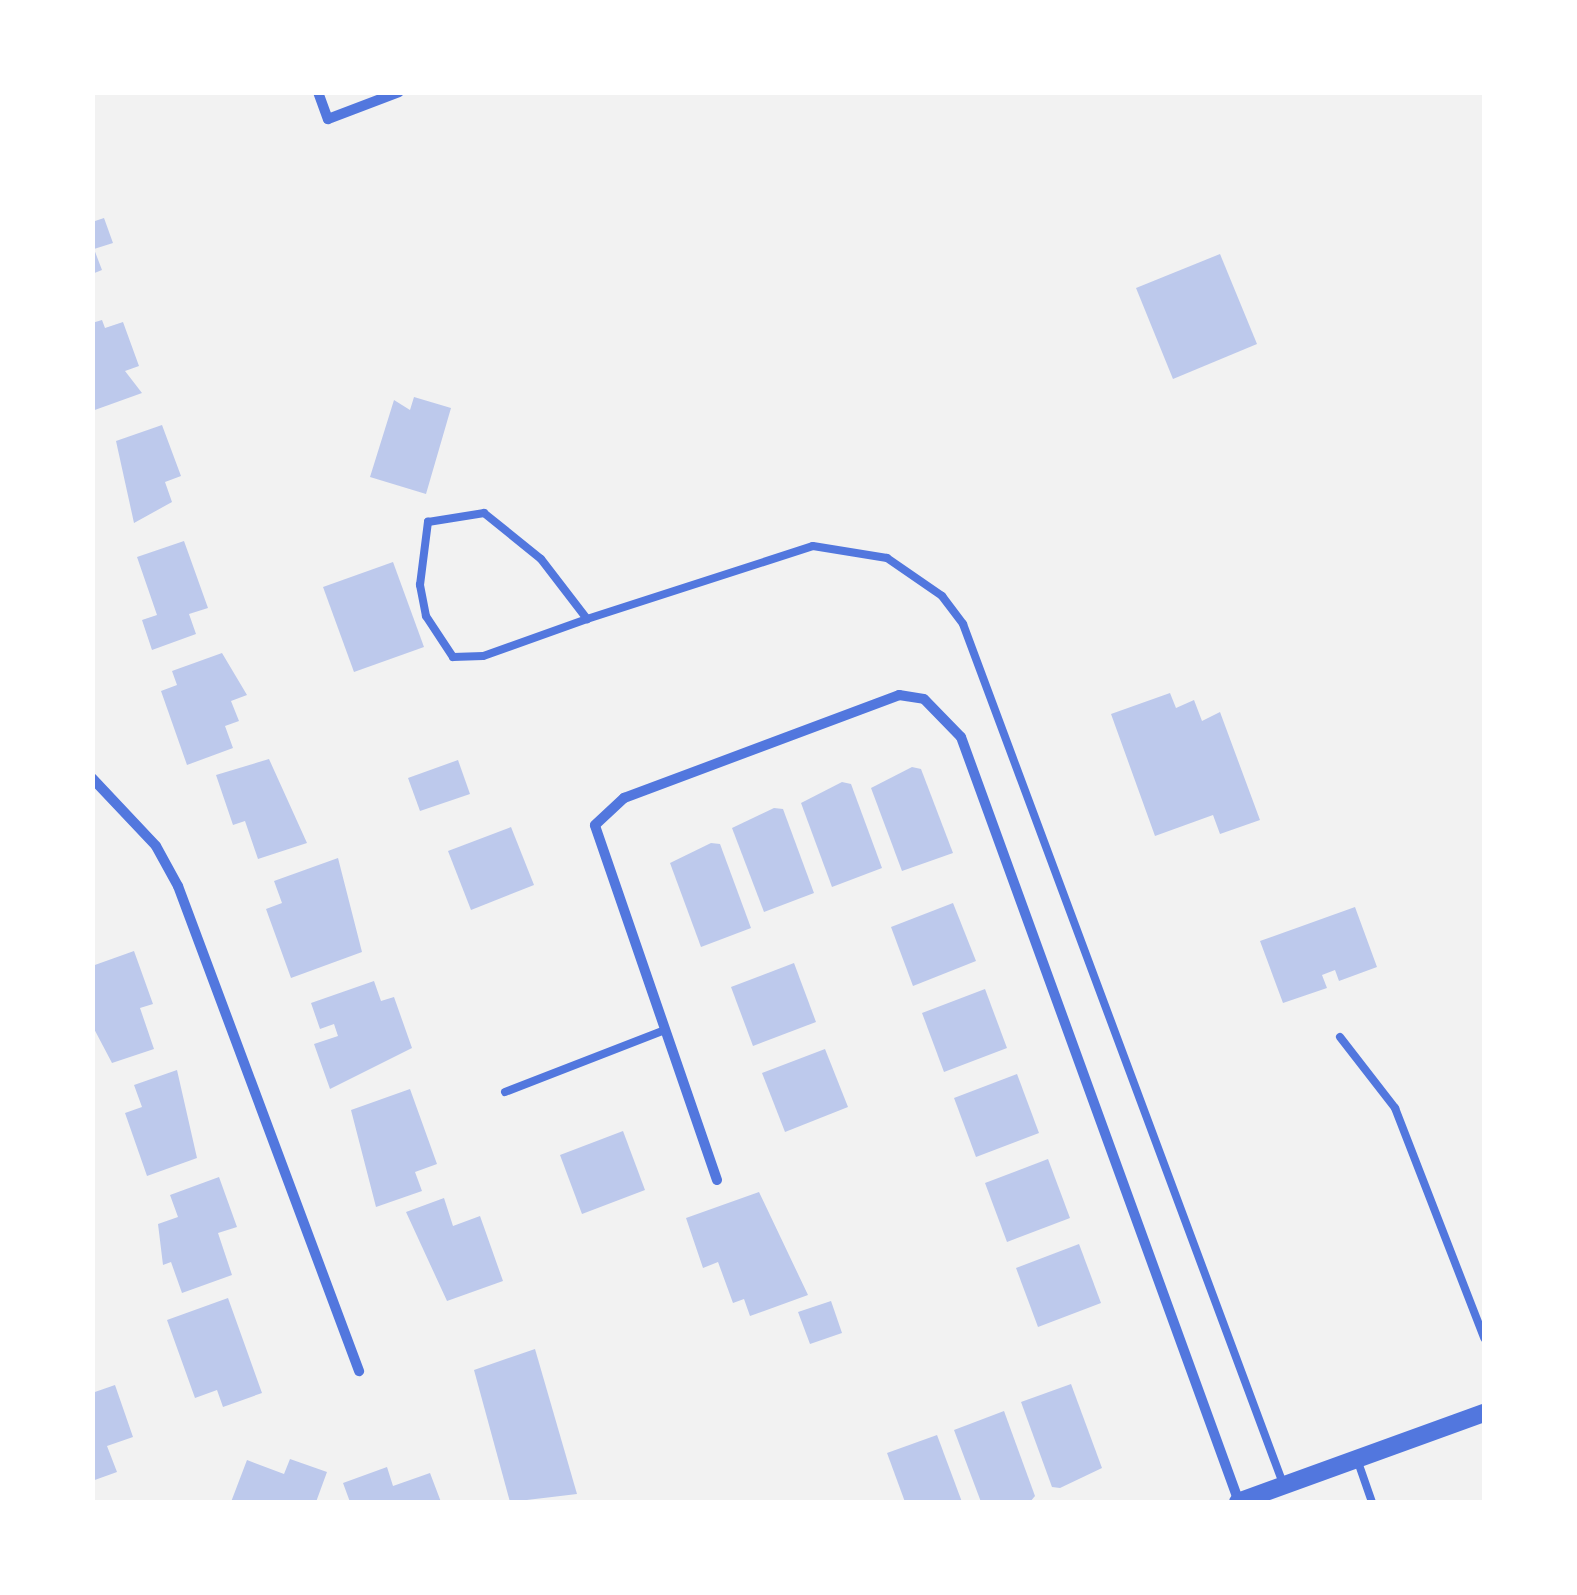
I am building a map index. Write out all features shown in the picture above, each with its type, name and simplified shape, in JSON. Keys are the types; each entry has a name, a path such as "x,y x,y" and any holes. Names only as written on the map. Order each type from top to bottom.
{"street":[{"path":"318,92 328,119 399,92"},
{"path":"717,1180 662,1031 595,825 624,798 899,695 924,700 961,738 1238,1502 1484,1413"},
{"path":"92,778 156,846 191,915 359,1371"}],"lane":[{"path":"588,620 541,559 484,513 428,522 420,585 426,616 453,657 483,656 813,546 887,558 942,596 963,624 1284,1486"},
{"path":"504,1092 662,1031"},
{"path":"1340,1037 1396,1108 1484,1338"},
{"path":"1357,1459 1372,1502"}],"building":[{"path":"104,218 113,243 94,249 102,270 92,274 92,222"},
{"path":"1220,254 1257,344 1173,379 1136,288"},
{"path":"102,320 105,328 123,322 139,366 125,371 142,393 92,411 92,323"},
{"path":"414,397 451,408 426,494 370,477 394,400 410,410"},
{"path":"162,425 181,476 165,482 172,502 134,523 116,441"},
{"path":"184,541 208,608 189,614 196,634 152,650 142,620 157,615 137,557"},
{"path":"393,562 424,647 354,672 323,587"},
{"path":"222,653 247,695 231,701 239,721 225,726 233,748 187,765 161,691 177,685 172,671"},
{"path":"1170,693 1176,708 1194,700 1202,721 1220,712 1260,820 1220,834 1213,815 1155,836 1111,714"},
{"path":"269,759 307,843 258,859 245,821 233,825 216,775"},
{"path":"458,760 470,794 420,811 408,778"},
{"path":"912,767 921,769 953,853 902,871 871,788"},
{"path":"842,782 851,784 882,868 832,887 801,803"},
{"path":"774,808 783,809 814,893 764,912 732,828"},
{"path":"511,827 534,885 471,910 448,851"},
{"path":"711,843 720,844 751,928 701,947 670,863"},
{"path":"338,858 362,952 291,978 266,909 282,903 274,881"},
{"path":"953,903 976,961 913,986 891,927"},
{"path":"1355,907 1377,967 1339,981 1335,970 1322,975 1327,988 1283,1003 1260,941"},
{"path":"134,951 153,1004 140,1008 154,1049 112,1063 92,1025 92,966"},
{"path":"794,963 816,1022 753,1046 731,987"},
{"path":"374,981 381,1001 394,997 412,1048 330,1089 314,1044 338,1036 334,1024 320,1029 311,1003"},
{"path":"985,989 1007,1048 944,1072 922,1013"},
{"path":"825,1049 848,1107 785,1132 762,1073"},
{"path":"177,1070 197,1158 147,1176 125,1113 142,1107 134,1085"},
{"path":"1017,1074 1039,1133 976,1157 954,1098"},
{"path":"410,1089 437,1164 415,1172 422,1191 376,1207 351,1110"},
{"path":"623,1131 645,1190 582,1214 560,1155"},
{"path":"1048,1159 1070,1218 1007,1242 985,1183"},
{"path":"219,1177 237,1227 218,1233 232,1275 182,1293 171,1262 163,1265 158,1224 178,1217 170,1195"},
{"path":"759,1192 808,1295 750,1316 744,1299 733,1303 718,1262 703,1268 686,1218"},
{"path":"444,1198 453,1226 480,1216 503,1281 447,1301 406,1212"},
{"path":"1079,1244 1101,1303 1038,1327 1016,1268"},
{"path":"228,1298 262,1393 223,1407 217,1390 195,1398 167,1320"},
{"path":"831,1301 842,1333 810,1344 798,1312"},
{"path":"535,1349 577,1494 510,1502 474,1370"},
{"path":"1071,1384 1102,1468 1060,1488 1052,1487 1021,1402"},
{"path":"115,1385 133,1437 107,1446 117,1472 92,1481 92,1393"},
{"path":"1004,1411 1035,1496 1030,1502 981,1502 954,1430"},
{"path":"937,1435 962,1502 905,1502 887,1453"},
{"path":"290,1459 327,1472 316,1502 231,1502 247,1460 284,1474"},
{"path":"387,1467 393,1486 430,1473 441,1502 350,1502 343,1483"}]}
